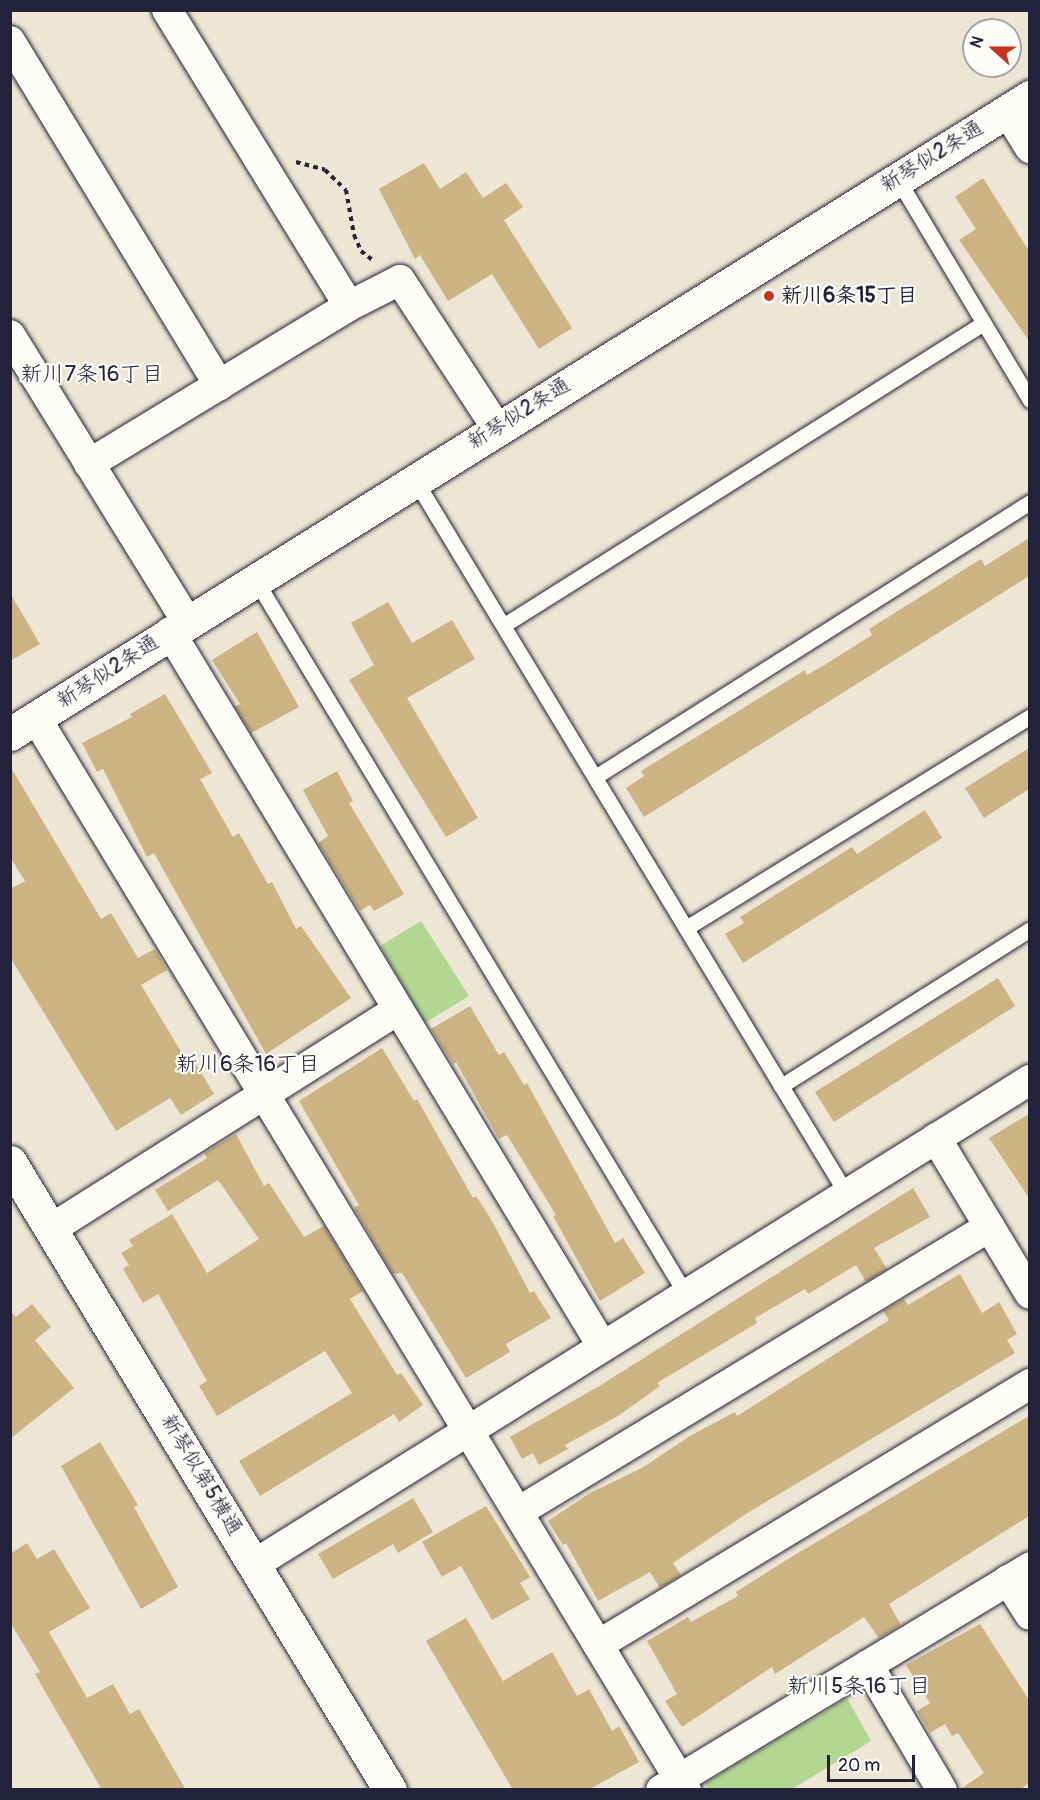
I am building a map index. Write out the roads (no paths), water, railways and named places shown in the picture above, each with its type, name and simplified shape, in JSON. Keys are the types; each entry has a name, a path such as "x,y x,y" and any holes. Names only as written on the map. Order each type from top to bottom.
{"street":[{"path":"167,10 349,306"},
{"path":"10,41 219,385"},
{"path":"1018,104 1029,148"},
{"name":"新琴似2条通","path":"23,726 414,479 1018,104"},
{"path":"89,464 349,306 400,280 497,428"},
{"path":"10,335 89,464 179,628 397,1010 601,1344"},
{"path":"23,726 267,1093 470,1428 598,1645 676,1786 868,1665 1019,1574 1029,1615"},
{"path":"51,1229 397,1010"},
{"path":"255,1564 601,1344 1029,1080"},
{"path":"936,1138 1029,1293"},
{"name":"新琴似第5横通","path":"10,1162 390,1790"},
{"path":"518,1512 989,1227"},
{"path":"598,1645 1029,1384"},
{"path":"868,1665 942,1790"}],"lane":[{"path":"897,178 1029,400"},
{"path":"504,625 982,324"},
{"path":"414,479 846,1193"},
{"path":"595,777 1029,502"},
{"path":"255,579 685,1293"},
{"path":"686,928 1029,716"},
{"path":"781,1086 1029,929"}],"place":[{"name":"新川6条15丁目","path":"769,296"}],"district":[{"name":"新川7条16丁目","path":"92,375"},
{"name":"新川6条16丁目","path":"248,1065"},
{"name":"新川5条16丁目","path":"859,1687"}]}
